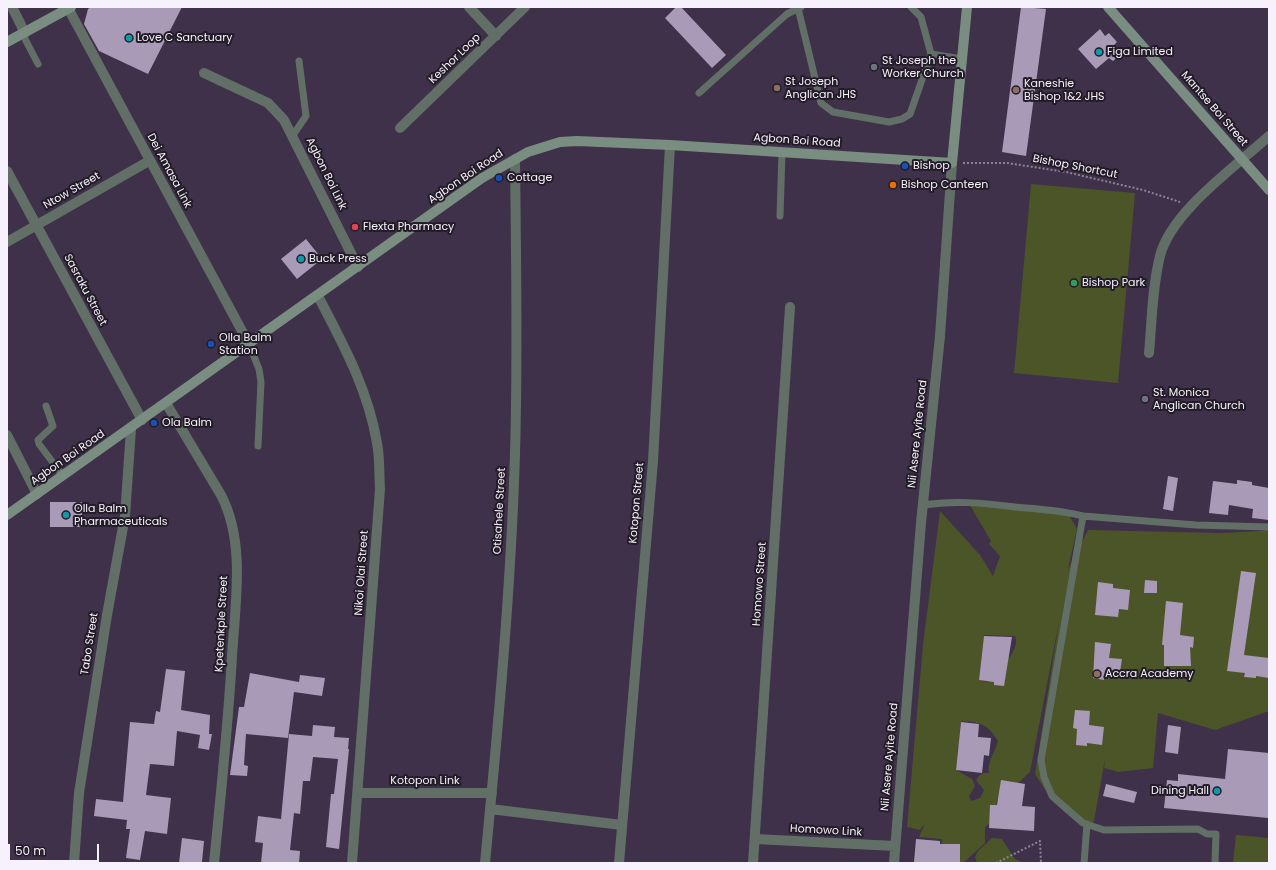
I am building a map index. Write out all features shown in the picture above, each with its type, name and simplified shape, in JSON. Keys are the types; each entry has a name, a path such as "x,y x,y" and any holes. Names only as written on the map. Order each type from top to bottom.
{"street":[{"path":"12,7 24,34"},
{"path":"469,7 496,36"},
{"name":"Keshor Loop","path":"400,128 525,7"},
{"name":"Nii Asere Ayite Road","path":"894,863 923,505 940,336 952,163 967,7"},
{"name":"Mantse Boi Street","path":"1108,7 1269,190"},
{"path":"7,42 70,8"},
{"name":"Dei Amasa Link","path":"70,8 149,161 249,344"},
{"name":"Agbon Boi Link","path":"204,74 268,103 284,120 293,135 358,267"},
{"path":"1149,353 1155,278 1165,241 1174,226 1191,205 1269,136"},
{"name":"Agbon Boi Road","path":"7,515 131,429 482,178 515,159 542,147 577,141 670,145 952,163"},
{"name":"Kotopon Street","path":"618,863 653,462 670,145"},
{"name":"Otisahele Street","path":"485,863 504,650 515,456 517,385 515,159"},
{"name":"Ntow Street","path":"7,242 149,161"},
{"name":"Sasraku Street","path":"7,171 145,418"},
{"name":"Nikoi Olai Street","path":"318,296 356,369 366,396 378,445 380,489 352,863"},
{"name":"Homowo Street","path":"753,863 790,307"},
{"name":"Kpetenkple Street","path":"166,403 221,495 229,510 234,530 236,584 228,728 214,863"},
{"name":"Tabo Street","path":"74,863 79,793 107,615 125,516 131,429"},
{"path":"7,435 37,494"},
{"name":"Kotopon Link","path":"358,792 492,793"},
{"path":"490,809 622,825"},
{"name":"Homowo Link","path":"755,840 895,846"}],"lane":[{"path":"699,93 787,14 800,7 821,103 833,112 889,122 902,120 910,114 931,54 921,17 911,7"},
{"path":"24,34 38,64"},
{"path":"931,54 962,59"},
{"name":"Agbon Boi Link","path":"293,135 306,116 299,62"},
{"path":"780,216 782,152"},
{"path":"249,344 259,369 261,382 258,446"},
{"path":"46,406 53,426 38,440 39,444 63,476"},
{"path":"923,505 962,501 1066,512 1083,516 1196,525 1269,527"},
{"path":"1083,516 1042,760 1044,777 1052,796 1072,815 1087,824 1104,830 1198,829 1207,834 1216,834 1215,863"},
{"path":"1084,863 1087,824"}],"path":[{"name":"Bishop Shortcut","path":"952,163 1007,163 1066,172 1143,190 1160,197 1191,205"},
{"path":"996,863 1040,841 1041,863"}],"green space":[{"name":"Bishop Park","path":"1031,184 1135,193 1118,383 1014,373"},
{"name":"Accra Academy","path":"968,502 1069,515 1077,529 1068,569 1088,530 1220,533 1262,531 1269,529 1269,711 1215,730 1158,713 1153,768 1118,772 1104,768 1105,759 1094,821 1090,829 1064,812 1058,806 1035,774 1059,622 1030,772 1015,786 1005,787 1001,792 997,801 993,819 985,827 985,843 963,863 940,863 942,839 919,837 925,823 920,830 907,827 923,645 940,511 980,555 993,576 1000,556 989,544 991,541","holes":["984,635 1015,636 1016,640 1014,650 1006,662 998,683 994,684 995,677 989,676 988,682 979,680","961,721 978,723 987,727 998,741 990,761 989,773 981,774 976,780 984,790 980,798 971,801 969,796 975,786 972,779 956,770 958,746 974,741 959,739"]},
{"path":"1236,835 1269,838 1269,863 1233,863"},
{"path":"992,838 1002,839 1015,859 1023,863 977,863 975,857 978,851"}],"building":[{"name":"Love C Sanctuary","path":"91,7 182,7 148,74 99,51 84,24 88,9"},
{"path":"676,7 681,7 726,55 712,68 665,18"},
{"path":"1021,7 1046,9 1026,156 1002,152"},
{"name":"Figa Limited","path":"1100,29 1105,36 1109,33 1117,42 1112,47 1120,55 1113,61 1109,58 1096,69 1078,49"},
{"name":"Buck Press","path":"306,239 322,259 297,279 281,259"},
{"path":"1168,476 1178,478 1173,511 1163,509"},
{"path":"1237,480 1252,482 1252,485 1269,488 1269,520 1252,518 1253,509 1229,505 1228,515 1209,513 1213,481 1237,484"},
{"name":"Olla Balm Pharmaceuticals","path":"50,502 82,502 82,527 50,527"},
{"path":"1241,571 1256,573 1244,655 1269,658 1269,678 1256,676 1256,678 1244,677 1245,673 1227,671"},
{"path":"1145,580 1157,581 1157,593 1144,593"},
{"path":"1098,582 1113,584 1113,588 1130,590 1128,610 1119,609 1118,617 1095,615"},
{"path":"1166,601 1183,603 1180,635 1194,637 1193,648 1190,647 1191,666 1164,666 1164,645 1162,645"},
{"path":"984,636 1012,637 1004,686 994,685 994,682 979,680"},
{"path":"1095,642 1111,644 1109,658 1122,659 1120,672 1105,670 1104,680 1093,678"},
{"path":"166,669 185,671 181,710 210,715 209,734 212,734 209,750 198,748 200,735 177,731 174,766 150,764 146,795 171,798 167,834 145,831 140,860 126,858 130,829 126,829 127,820 94,816 96,799 123,802 130,722 154,724 156,711 160,712"},
{"path":"250,673 299,682 300,675 325,678 322,696 294,692 288,738 246,734 244,765 248,766 247,776 230,775 239,707 244,707"},
{"path":"1075,710 1090,711 1089,725 1104,727 1102,745 1087,743 1087,746 1076,745 1077,729 1073,728"},
{"path":"961,722 979,724 978,737 991,738 989,756 984,755 982,773 956,770"},
{"path":"313,725 335,727 334,737 349,738 339,849 326,847 331,794 334,794 338,759 313,757 310,781 303,781 300,814 294,813 290,850 300,851 299,863 261,863 263,843 255,842 258,816 281,819 289,734 312,736"},
{"path":"1168,725 1181,727 1178,754 1165,752"},
{"name":"Dining Hall","path":"1228,749 1269,753 1268,818 1164,808 1167,780 1178,781 1178,774 1225,779"},
{"path":"1001,780 1025,784 1022,806 1035,807 1034,831 989,828 990,805 997,805"},
{"path":"1106,784 1137,792 1134,803 1103,796"},
{"path":"182,838 204,841 202,862 179,863"},
{"path":"916,839 940,841 940,844 960,844 960,862 914,862"}],"place":[{"name":"Love C Sanctuary","path":"129,38"},
{"name":"Figa Limited","path":"1099,52"},
{"name":"St Joseph the Worker Church","path":"874,67"},
{"name":"St Joseph Anglican JHS","path":"777,88"},
{"name":"Kaneshie Bishop 1&2 JHS","path":"1016,90"},
{"name":"Bishop","path":"905,166"},
{"name":"Cottage","path":"499,178"},
{"name":"Bishop Canteen","path":"893,185"},
{"name":"Flexta Pharmacy","path":"355,227"},
{"name":"Buck Press","path":"301,259"},
{"name":"Bishop Park","path":"1074,283"},
{"name":"Olla Balm Station","path":"211,344"},
{"name":"St. Monica Anglican Church","path":"1145,399"},
{"name":"Ola Balm","path":"154,423"},
{"name":"Olla Balm Pharmaceuticals","path":"66,515"},
{"name":"Accra Academy","path":"1097,674"},
{"name":"Dining Hall","path":"1217,791"}]}
